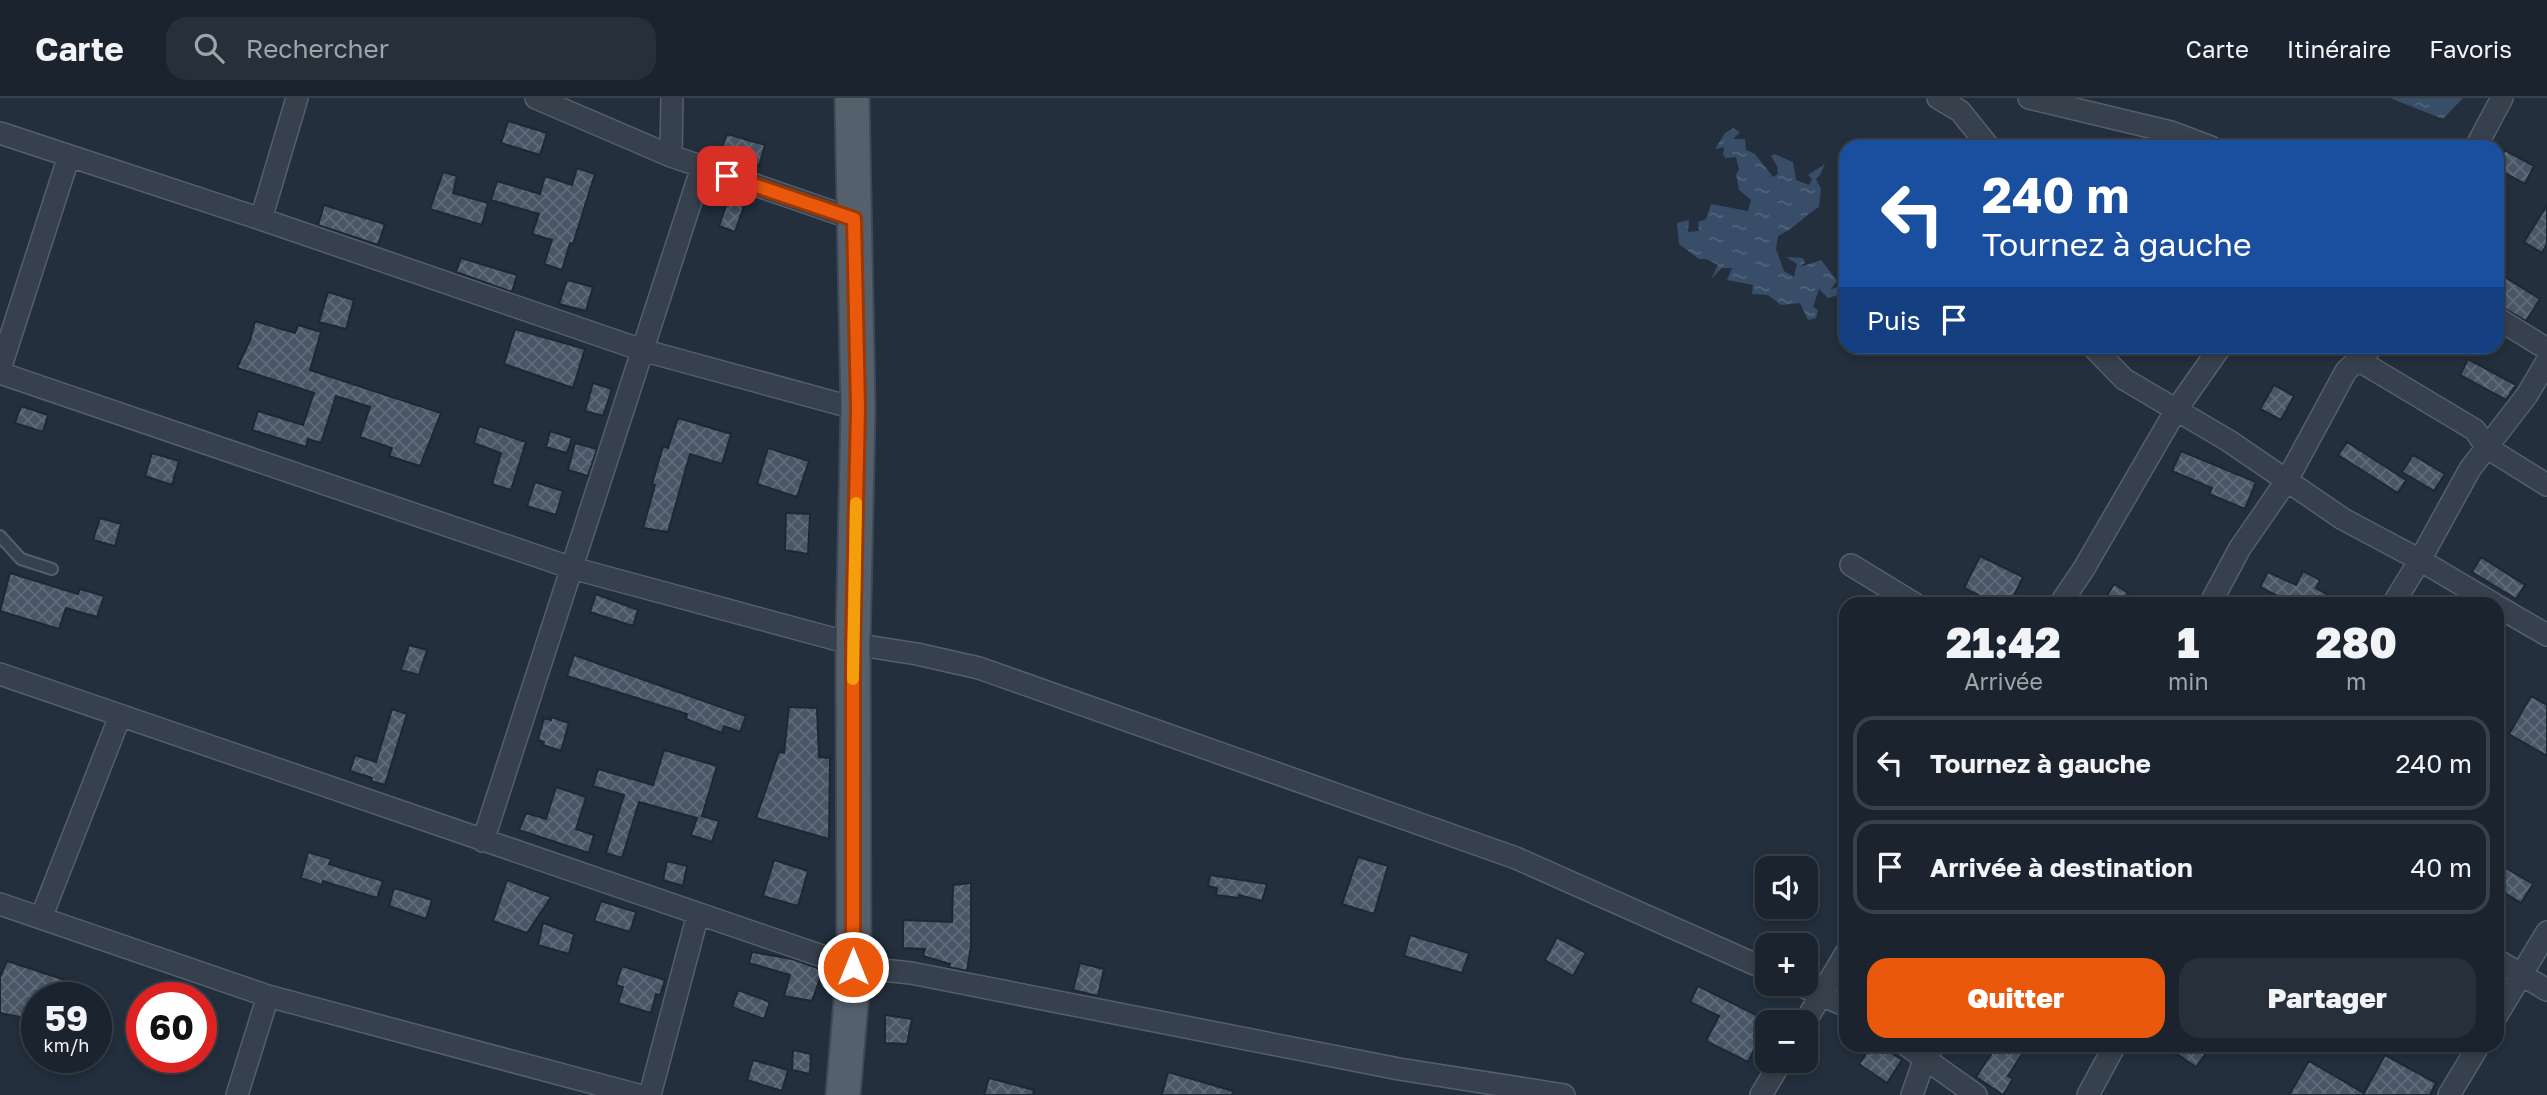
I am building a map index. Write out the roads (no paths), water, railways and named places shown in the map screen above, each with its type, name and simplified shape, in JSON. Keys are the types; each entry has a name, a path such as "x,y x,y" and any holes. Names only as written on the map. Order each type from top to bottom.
{"main road":[{"path":"843,1095 853,967 853,644 858,408 852,98"}],"street":[{"path":"261,219 297,98"},
{"path":"536,98 671,156 854,219"},
{"path":"671,156 672,98"},
{"path":"1938,98 1960,111 1983,140"},
{"path":"2029,98 2171,132 2192,140"},
{"path":"2480,140 2501,98"},
{"path":"0,133 261,219 642,350 858,408"},
{"path":"69,156 0,371 572,568 853,644 917,654 979,668 1503,853 1755,964"},
{"path":"483,841 702,167"},
{"path":"2504,322 2547,349"},
{"path":"2100,354 2124,379 2229,441 2343,519 2482,597"},
{"path":"2065,597 2176,410 2215,354"},
{"path":"2214,597 2240,548 2287,480 2346,371 2365,354"},
{"path":"2367,354 2475,430 2486,447 2547,485"},
{"path":"2397,597 2469,469 2527,395 2547,361"},
{"path":"1851,565 1904,597"},
{"path":"2504,610 2547,635"},
{"path":"0,674 853,967 911,973 1399,1069 1564,1095"},
{"path":"41,918 120,716"},
{"path":"0,904 268,996 638,1095"},
{"path":"650,1095 698,914"},
{"path":"2504,1004 2547,932"},
{"path":"1812,1010 1839,964"},
{"path":"2504,964 2547,990"},
{"path":"1818,993 1839,1003"},
{"path":"237,1095 268,996"},
{"path":"1912,1095 1930,1052 1976,1095"},
{"path":"2088,1095 2111,1052"},
{"path":"2449,1095 2475,1052"},
{"path":"1761,1095 1774,1073"}],"lane":[{"path":"0,536 21,559 52,569"}],"water":[{"path":"2390,98 2463,98 2443,119"},
{"path":"1733,128 1740,132 1733,139 1745,139 1746,150 1755,154 1773,177 1778,174 1771,156 1774,154 1793,162 1796,180 1809,185 1812,179 1808,175 1825,164 1816,179 1821,189 1819,207 1778,236 1776,249 1784,271 1794,277 1797,264 1786,257 1803,258 1803,266 1821,260 1837,281 1831,289 1839,287 1839,295 1828,298 1819,289 1813,307 1818,310 1816,318 1808,320 1800,303 1781,305 1768,295 1752,294 1753,285 1727,280 1732,268 1722,268 1711,279 1718,265 1706,259 1699,259 1679,244 1677,223 1689,220 1688,232 1699,231 1698,222 1706,219 1711,204 1748,211 1751,200 1739,190 1736,157 1725,158 1724,147 1715,149 1725,133"}]}
